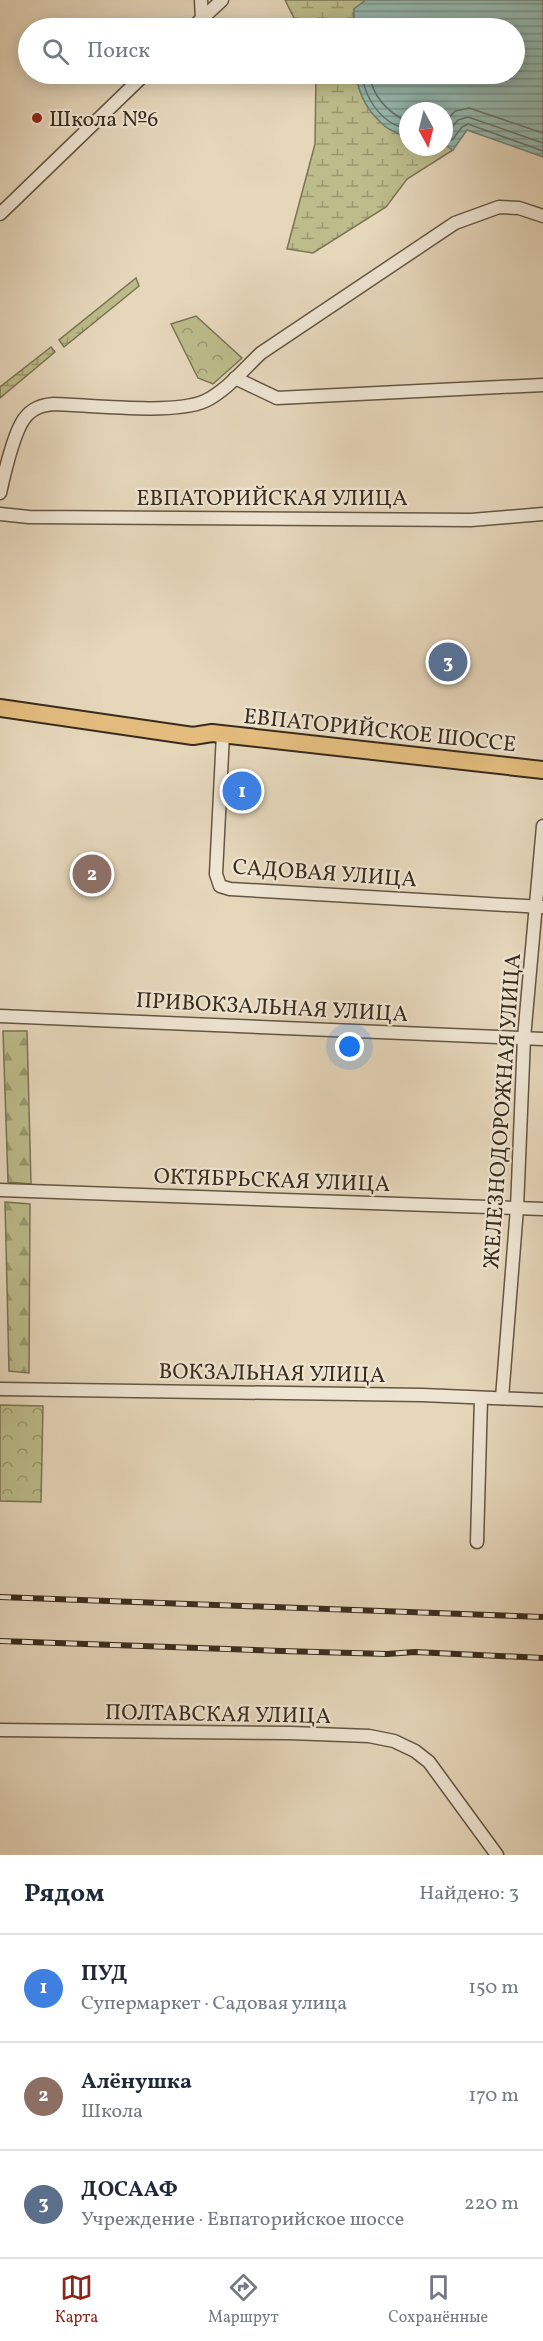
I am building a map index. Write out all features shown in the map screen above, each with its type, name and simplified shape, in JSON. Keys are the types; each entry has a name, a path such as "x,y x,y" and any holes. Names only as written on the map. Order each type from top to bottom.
{"main road":[{"name":"ЕВПАТОРИЙСКОЕ ШОССЕ","path":"0,699 193,724 217,734"},
{"name":"ЕВПАТОРИЙСКОЕ ШОССЕ","path":"0,708 193,736 217,734 543,770"}],"street":[{"path":"201,0 202,18"},
{"path":"203,18 222,0"},
{"path":"0,214 135,84"},
{"path":"0,493 24,419 36,408 54,404 164,408 186,406 211,398 261,353 455,223 499,207 519,208 543,216"},
{"path":"235,378 276,398 543,385"},
{"name":"ЕВПАТОРИЙСКАЯ УЛИЦА","path":"0,514 29,517 471,520 543,514"},
{"name":"САДОВАЯ УЛИЦА","path":"217,734 216,874 220,886 230,889 540,907"},
{"name":"ЖЕЛЕЗНОДОРОЖНАЯ УЛИЦА","path":"502,1398 517,1208 524,1038 540,907 543,826"},
{"name":"ПРИВОКЗАЛЬНАЯ УЛИЦА","path":"0,1016 543,1039"},
{"name":"ОКТЯБРЬСКАЯ УЛИЦА","path":"0,1190 543,1209"},
{"name":"ВОКЗАЛЬНАЯ УЛИЦА","path":"0,1389 543,1400"},
{"path":"477,1542 481,1398"},
{"name":"ПОЛТАВСКАЯ УЛИЦА","path":"0,1730 290,1733 369,1736 394,1741 429,1762 497,1855"}],"green space":[{"path":"285,0 366,0 354,9 354,18 294,18"},
{"path":"316,84 358,84 369,109 386,127 399,134 399,156 443,156 407,179 386,207 313,253 287,249 315,144"},
{"path":"136,278 139,286 64,347 59,340"},
{"path":"196,316 242,358 213,384 198,378 171,324"},
{"path":"51,347 55,352 0,398 0,387"},
{"path":"3,1031 27,1031 31,1184 8,1182"},
{"path":"5,1202 30,1204 29,1373 9,1371"},
{"path":"0,1405 43,1406 41,1502 0,1501"}],"water":[{"path":"366,0 543,0 543,157 467,130 453,150 453,102 399,102 399,134 386,127 374,115 365,103 358,84 525,84 525,18 354,18 354,9"}],"railway":[{"path":"0,1597 543,1617"},
{"path":"0,1641 387,1654 415,1652 543,1658"}],"place":[{"name":"Школа №6","path":"37,118"},
{"name":"ДОСААФ","path":"448,662"},
{"name":"ПУД","path":"242,791"},
{"name":"Алёнушка","path":"92,874"}]}
